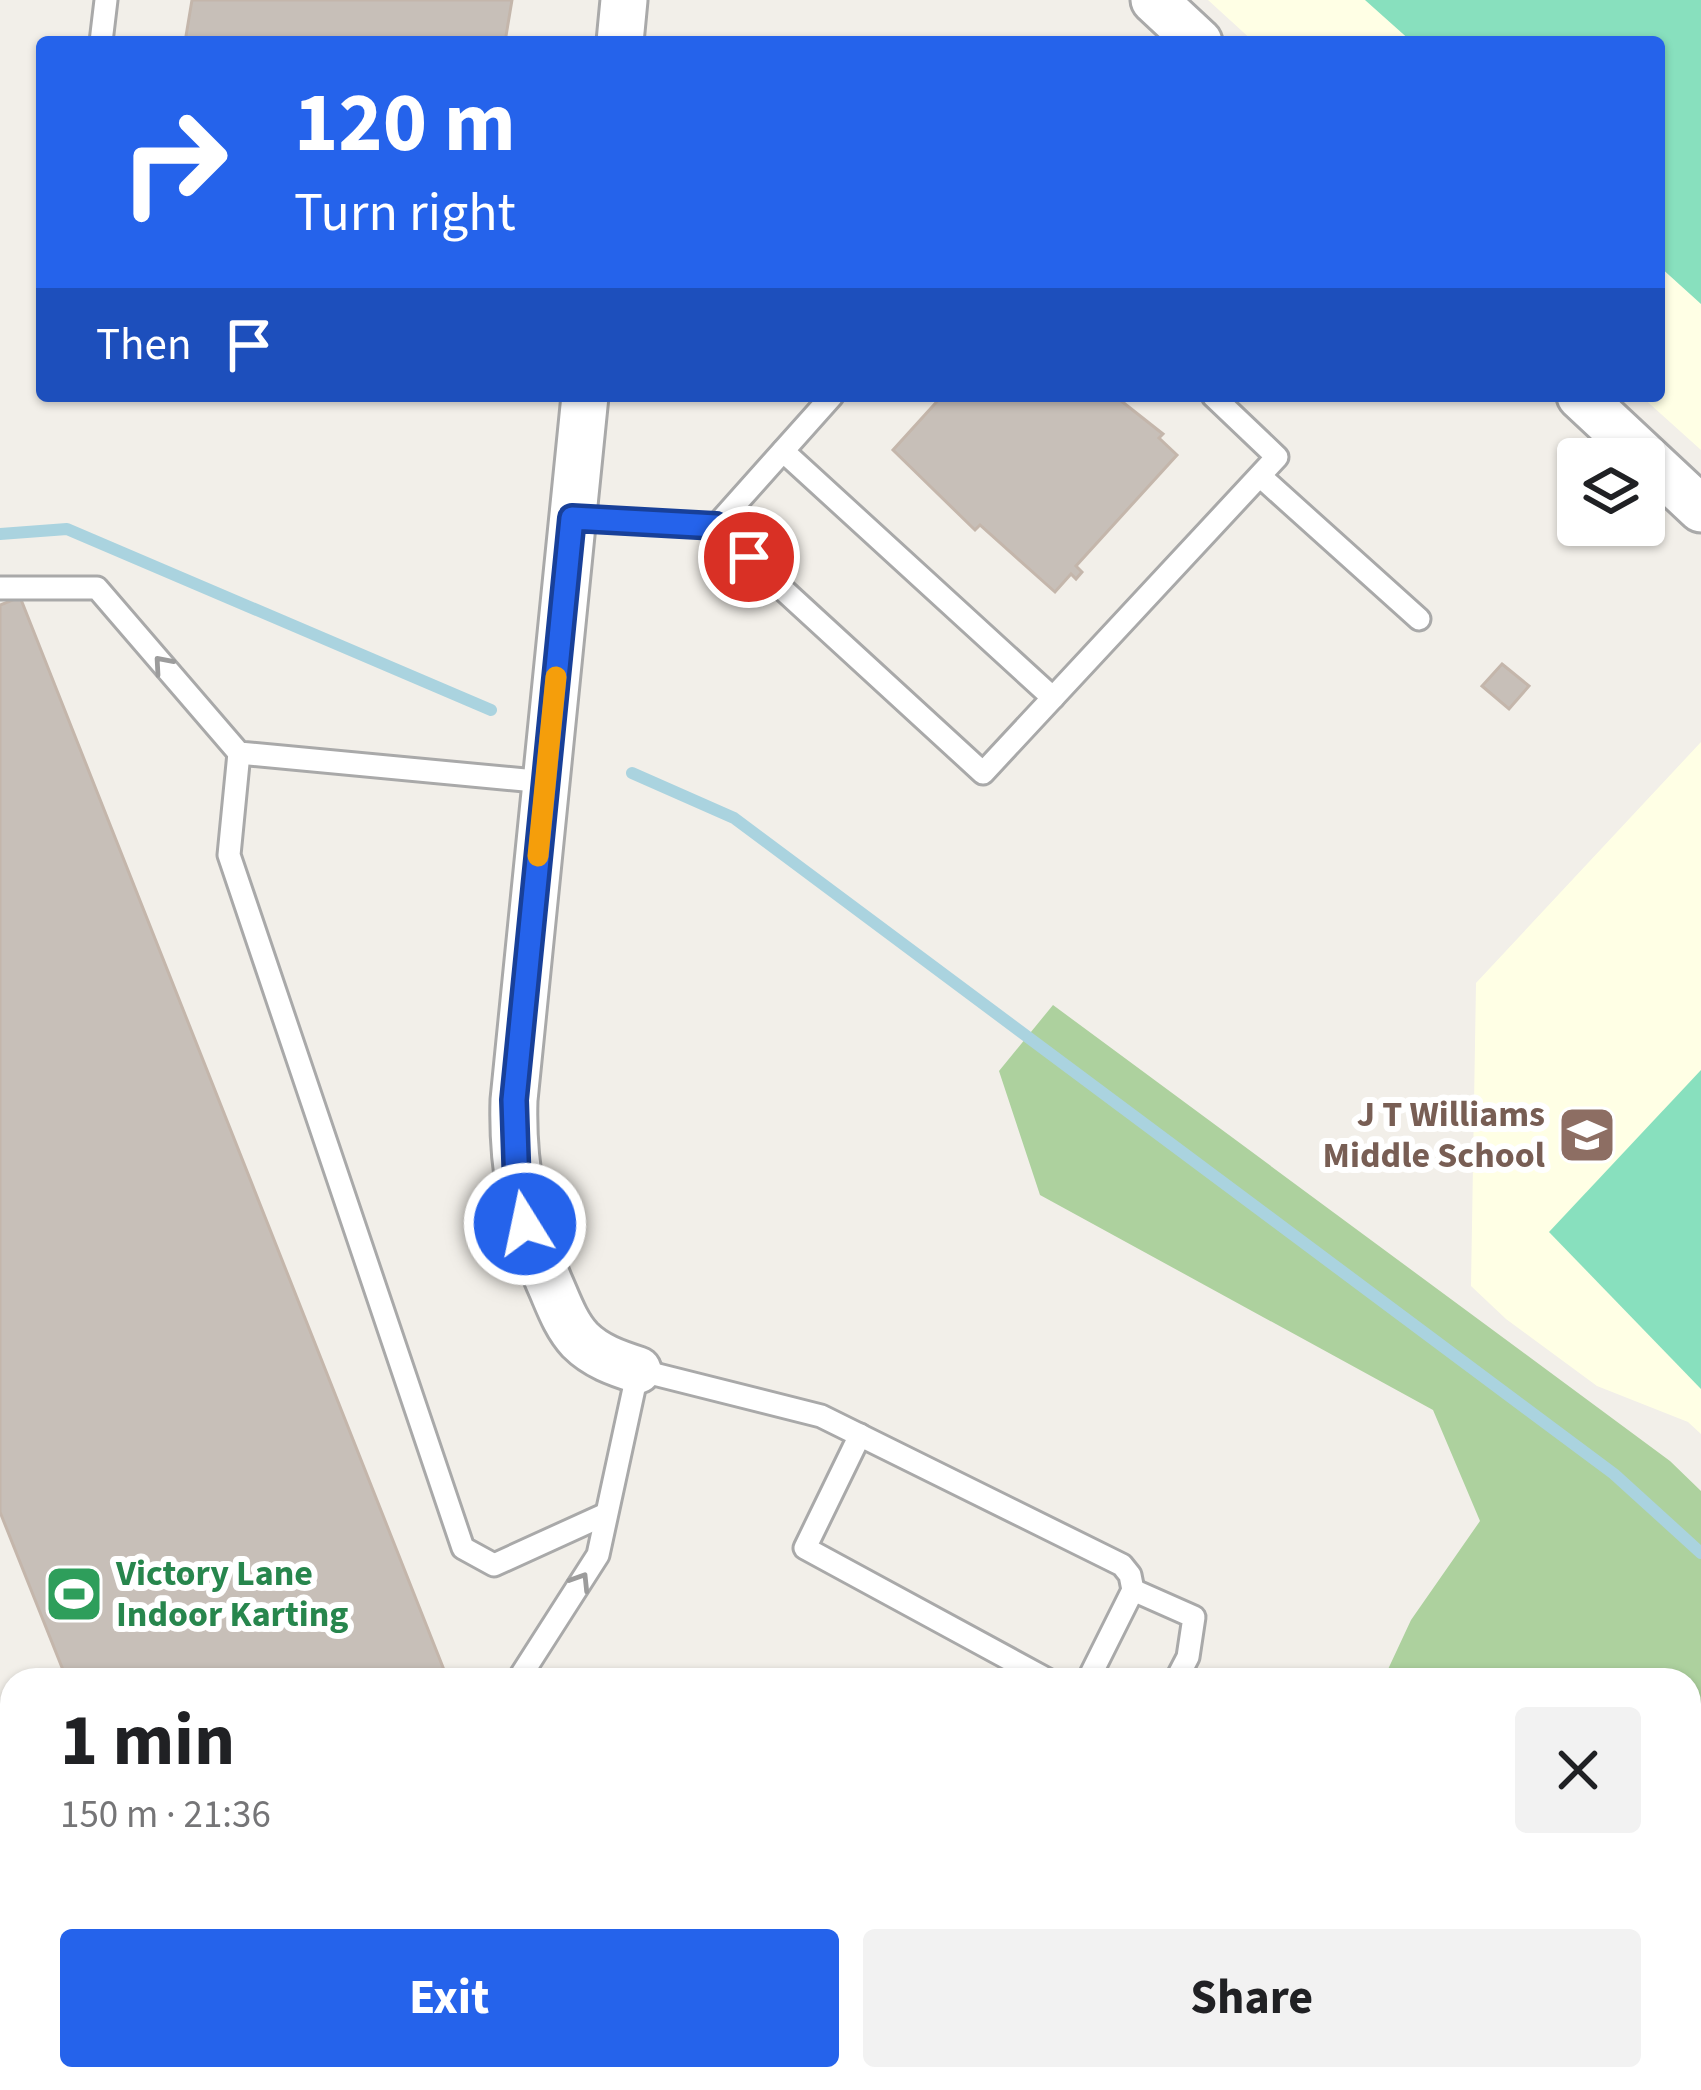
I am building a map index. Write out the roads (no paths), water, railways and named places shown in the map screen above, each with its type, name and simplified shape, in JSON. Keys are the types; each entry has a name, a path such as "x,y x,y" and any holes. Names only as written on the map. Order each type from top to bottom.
{"street":[{"path":"621,36 624,0"},
{"path":"1154,0 1193,36"},
{"path":"584,402 514,1100 517,1187 525,1224 566,1321 581,1341 606,1360 638,1370"},
{"path":"1586,402 1701,509"}],"lane":[{"path":"102,36 106,0"},
{"path":"716,526 827,402"},
{"path":"572,518 716,526 983,773 1277,457 1219,402"},
{"path":"783,451 1053,698"},
{"path":"1259,476 1419,619"},
{"path":"0,587 97,588 238,753 545,782"},
{"path":"238,753 230,856 464,1548 494,1565 606,1514"},
{"path":"526,1668 598,1555 638,1370 821,1416 1122,1565 1133,1590 1094,1668"},
{"path":"860,1436 805,1548 1026,1668"},
{"path":"1133,1590 1194,1618 1182,1668"}],"waterway":[{"path":"0,534 67,529 491,710"},
{"path":"632,773 734,818 1614,1474 1701,1553"}],"place":[{"name":"J T Williams Middle School","path":"1587,1135"},
{"name":"Victory Lane Indoor Karting","path":"74,1594"}]}
